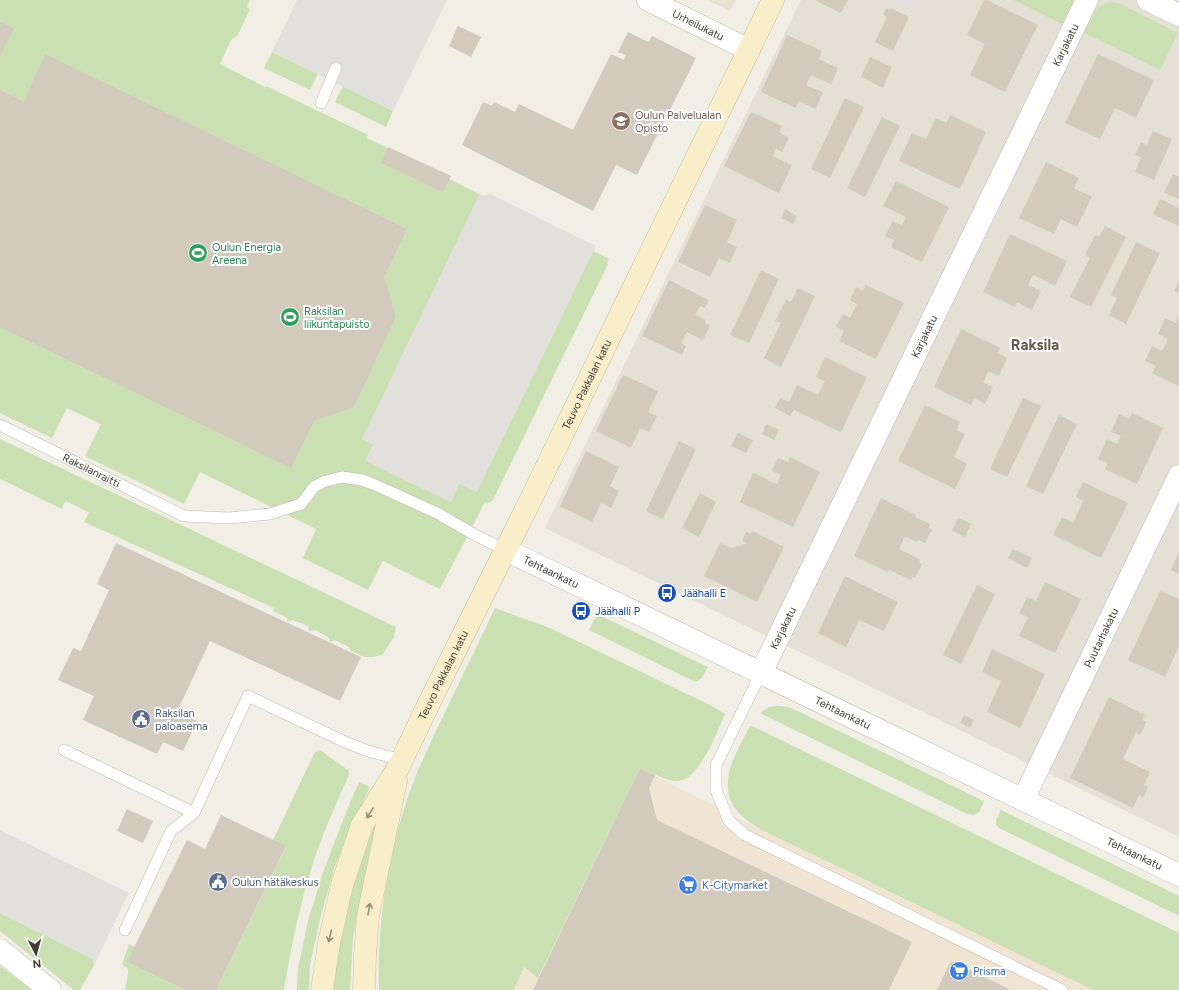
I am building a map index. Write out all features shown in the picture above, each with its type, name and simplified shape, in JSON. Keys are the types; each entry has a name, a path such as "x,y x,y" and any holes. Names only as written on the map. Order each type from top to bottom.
{"street":[{"name":"Urheilukatu","path":"648,0 749,50"},
{"name":"Teuvo Pakkalan katu","path":"322,990 329,943 342,885 362,825 400,764 506,550 773,0"},
{"name":"Karjakatu","path":"761,673 1088,0"},
{"path":"1148,0 1179,15"},
{"name":"Puutarhakatu","path":"1023,800 1179,476"},
{"name":"Tehtaankatu","path":"506,550 1179,875"},
{"name":"Teuvo Pakkalan katu","path":"364,990 368,916 400,764"},
{"path":"0,950 50,990"}],"lane":[{"path":"321,103 336,68"},
{"name":"Raksilanraitti","path":"0,425 184,516 228,518 270,514 301,504 314,487 323,482 342,477 362,480 373,484 437,513 475,535 506,550"},
{"path":"761,673 716,765 716,790 729,821 745,835 1062,990"},
{"path":"124,930 171,831 194,813 248,696 345,742 400,764"},
{"path":"64,750 194,813"}],"shaded area":[{"path":"297,0 447,0 393,111 272,52"},
{"path":"707,0 736,0 730,11"},
{"path":"801,0 1179,0 1179,837 545,528"},
{"path":"885,0 917,0 911,12"},
{"path":"490,194 596,246 477,492 459,484 451,502 365,461 373,445 362,439 478,197"},
{"name":"K-Citymarket","path":"640,768 760,829 1093,990 514,990 524,967 539,977"},
{"path":"0,830 129,893 94,965 93,959 0,913"}],"green space":[{"name":"Raksilan liikuntapuisto","path":"0,0 250,0 247,7 250,9 238,35 231,40 220,64 265,87 266,86 368,135 367,138 609,259 608,264 493,500 488,503 485,502 440,589 383,561 368,590 303,558 316,529 200,472 184,504 85,456 101,424 67,408 52,438 0,413"},
{"path":"1014,0 1073,0 1073,2 1062,24"},
{"path":"1108,2 1119,3 1178,33 1160,70 1084,33 1097,8"},
{"path":"272,52 318,74 310,90 264,68"},
{"path":"343,86 393,111 386,127 335,102"},
{"path":"0,439 396,627 394,637 383,654 374,657 364,657 351,651 349,647 335,640 330,642 328,637 315,630 309,631 308,626 293,620 288,621 286,617 273,611 274,608 84,522 89,512 65,501 62,509 0,479"},
{"path":"495,608 550,628 712,706 725,714 706,756 691,775 683,780 674,781 640,768 538,978 524,967 514,990 379,990 380,936 386,882 398,829 422,760"},
{"path":"597,614 708,667 701,679 695,682 589,630"},
{"path":"769,707 789,707 984,801 979,812 974,815 967,814 760,713"},
{"path":"750,726 1179,933 1179,990 1093,990 760,829 738,812 731,802 728,791 730,769"},
{"path":"320,750 348,770 349,775 312,866 297,921 284,990 216,990 286,847 273,840 315,752"},
{"path":"359,782 370,787 352,824 335,866 321,915 310,965 309,990 297,990 298,968 308,921 323,872"},
{"path":"1001,810 1179,896 1179,916 999,828 996,825 996,819"},
{"path":"377,818 353,937 350,990 334,990 343,924 355,881"},
{"path":"0,913 93,959 94,965 80,990 74,990 0,931"},
{"path":"129,944 135,947 127,962 185,990 125,990 128,969 122,964"},
{"path":"0,966 32,990 0,990"}],"building":[{"path":"815,0 848,0 841,13"},
{"path":"984,0 987,0 1038,25 1005,92 970,75 985,44 967,35"},
{"path":"886,8 890,10 891,8 909,17 893,51 875,42 887,17 883,15"},
{"path":"0,22 14,28 0,56"},
{"path":"458,26 481,37 471,57 449,46"},
{"name":"Oulun Palvelualan Opisto","path":"628,32 648,42 652,36 696,58 637,175 616,165 593,211 462,145 483,102 492,106 494,102 515,112 519,104 573,130 611,54 624,60 626,55 618,52"},
{"path":"787,35 822,51 819,59 838,68 831,84 811,75 806,85 823,92 816,109 799,101 795,108 761,92"},
{"name":"Oulun Energia Areena","path":"45,54 407,229 384,277 396,316 354,407 314,421 291,468 0,327 0,90 24,102"},
{"path":"1098,54 1154,80 1136,118 1115,108 1100,139 1065,123"},
{"path":"870,57 892,67 883,88 861,77"},
{"path":"845,98 864,107 830,178 811,169"},
{"path":"751,112 782,126 779,132 789,138 782,152 776,149 773,156 792,165 779,193 724,166"},
{"path":"950,115 986,132 960,189 899,161 912,133 926,139 936,118 946,123"},
{"path":"882,117 900,126 865,197 847,188"},
{"path":"1153,131 1172,139 1154,180 1135,172 1141,157 1135,155 1141,142 1147,145"},
{"path":"388,147 451,176 443,192 381,163"},
{"path":"1046,162 1079,178 1074,188 1092,197 1077,227 1061,219 1054,234 1019,218"},
{"path":"1173,174 1179,177 1179,199 1164,193"},
{"path":"896,181 949,207 922,262 891,247 894,240 885,236 893,221 902,225 906,217 883,206"},
{"path":"1160,199 1179,208 1179,226 1153,214"},
{"path":"705,205 737,220 727,242 737,247 730,263 719,258 710,277 678,262"},
{"path":"785,209 797,216 793,224 781,218"},
{"path":"1105,226 1126,237 1091,307 1070,297 1090,258 1085,255 1095,235 1099,237"},
{"path":"1010,234 1067,261 1055,286 1033,275 1028,285 1041,291 1032,310 1017,302 1015,307 983,292"},
{"path":"1136,242 1160,253 1126,324 1109,315 1117,298 1111,295"},
{"path":"761,270 779,279 749,343 730,335"},
{"path":"669,280 709,300 705,308 700,306 695,315 706,320 705,323 710,325 703,340 687,332 681,343 686,346 682,355 642,336"},
{"path":"1179,282 1179,293 1174,291"},
{"path":"866,285 904,303 876,359 839,341 844,331 836,327 843,314 850,318 857,304 850,300 856,287 863,291"},
{"path":"798,288 815,296 781,367 764,358 781,323 775,321 786,300 791,302"},
{"path":"1179,316 1179,386 1152,373 1156,366 1145,361 1152,346 1162,351 1168,339 1158,334 1165,318 1176,323"},
{"path":"961,329 1000,348 997,353 1007,358 999,376 988,371 983,382 993,387 985,404 974,398 971,405 934,387"},
{"path":"825,357 867,377 841,432 794,410 790,416 775,408 780,398 789,402 797,385 818,395 825,381 816,377"},
{"path":"623,375 658,391 648,412 657,416 649,432 640,428 631,448 596,431"},
{"path":"1023,398 1041,406 1007,477 990,469"},
{"path":"925,405 960,422 957,430 965,434 954,457 967,464 955,489 898,461"},
{"path":"1132,413 1163,428 1137,484 1105,469 1108,463 1098,459 1107,439 1117,444 1121,436 1111,432 1119,414 1129,419"},
{"path":"1059,415 1077,424 1043,494 1026,486"},
{"path":"766,424 779,430 774,440 762,434"},
{"path":"738,433 753,440 746,453 731,446"},
{"path":"679,441 696,449 663,519 646,511"},
{"path":"586,451 619,467 610,486 619,491 611,508 601,503 592,522 560,506"},
{"path":"790,457 820,472 793,527 740,502 753,473 777,484 781,475 772,471 776,462 778,458 788,462"},
{"path":"1083,482 1128,503 1101,558 1053,535 1062,517 1073,523 1083,501 1076,497"},
{"path":"700,493 716,502 699,537 682,528"},
{"path":"881,498 916,515 915,517 930,524 929,528 932,529 925,543 918,540 917,542 905,536 899,549 921,560 919,562 922,564 915,578 913,577 911,580 889,570 888,572 854,556"},
{"path":"958,518 971,524 965,537 952,530"},
{"path":"752,531 784,547 757,602 704,576 720,543 731,548 747,543 742,541 746,532 751,534"},
{"path":"116,543 361,657 340,701 210,641 177,712 197,721 183,751 163,742 157,754 83,720 94,696 58,680 73,648 81,651 109,590 97,584"},
{"path":"1013,549 1032,558 1027,568 1008,558"},
{"path":"1179,552 1179,574 1171,570"},
{"path":"845,576 898,602 884,631 859,620 846,647 818,633"},
{"path":"1045,582 1081,599 1055,653 1019,636 1028,617 1019,613 1027,597 1036,601"},
{"path":"977,585 995,594 961,664 943,655"},
{"path":"1160,591 1179,599 1179,646 1165,677 1128,660"},
{"path":"992,649 1045,674 1020,728 987,712 1001,681 982,672"},
{"path":"1109,697 1145,715 1142,720 1146,722 1143,730 1140,735 1136,732 1123,759 1150,772 1144,785 1148,787 1145,794 1143,798 1139,795 1133,808 1070,778"},
{"path":"964,715 974,720 970,728 960,723"},
{"name":"K-Citymarket","path":"640,768 655,775 649,788 657,820 912,942 889,990 533,990"},
{"path":"127,809 153,821 143,843 117,831"},
{"name":"Oulun hätäkeskus","path":"221,815 286,846 216,990 185,990 127,962 187,840 205,849"},
{"name":"Prisma","path":"951,961 1011,990 937,990"}],"place":[{"name":"Oulun Palvelualan Opisto","path":"621,121"},
{"name":"Oulun Energia Areena","path":"198,253"},
{"name":"Raksilan liikuntapuisto","path":"290,317"},
{"name":"Jäähalli E","path":"667,593"},
{"name":"Jäähalli P","path":"581,611"},
{"name":"Raksilan paloasema","path":"141,719"},
{"name":"Oulun hätäkeskus","path":"218,882"},
{"name":"K-Citymarket","path":"688,885"},
{"name":"Prisma","path":"959,971"}],"district":[{"name":"Raksila","path":"1035,345"}]}
